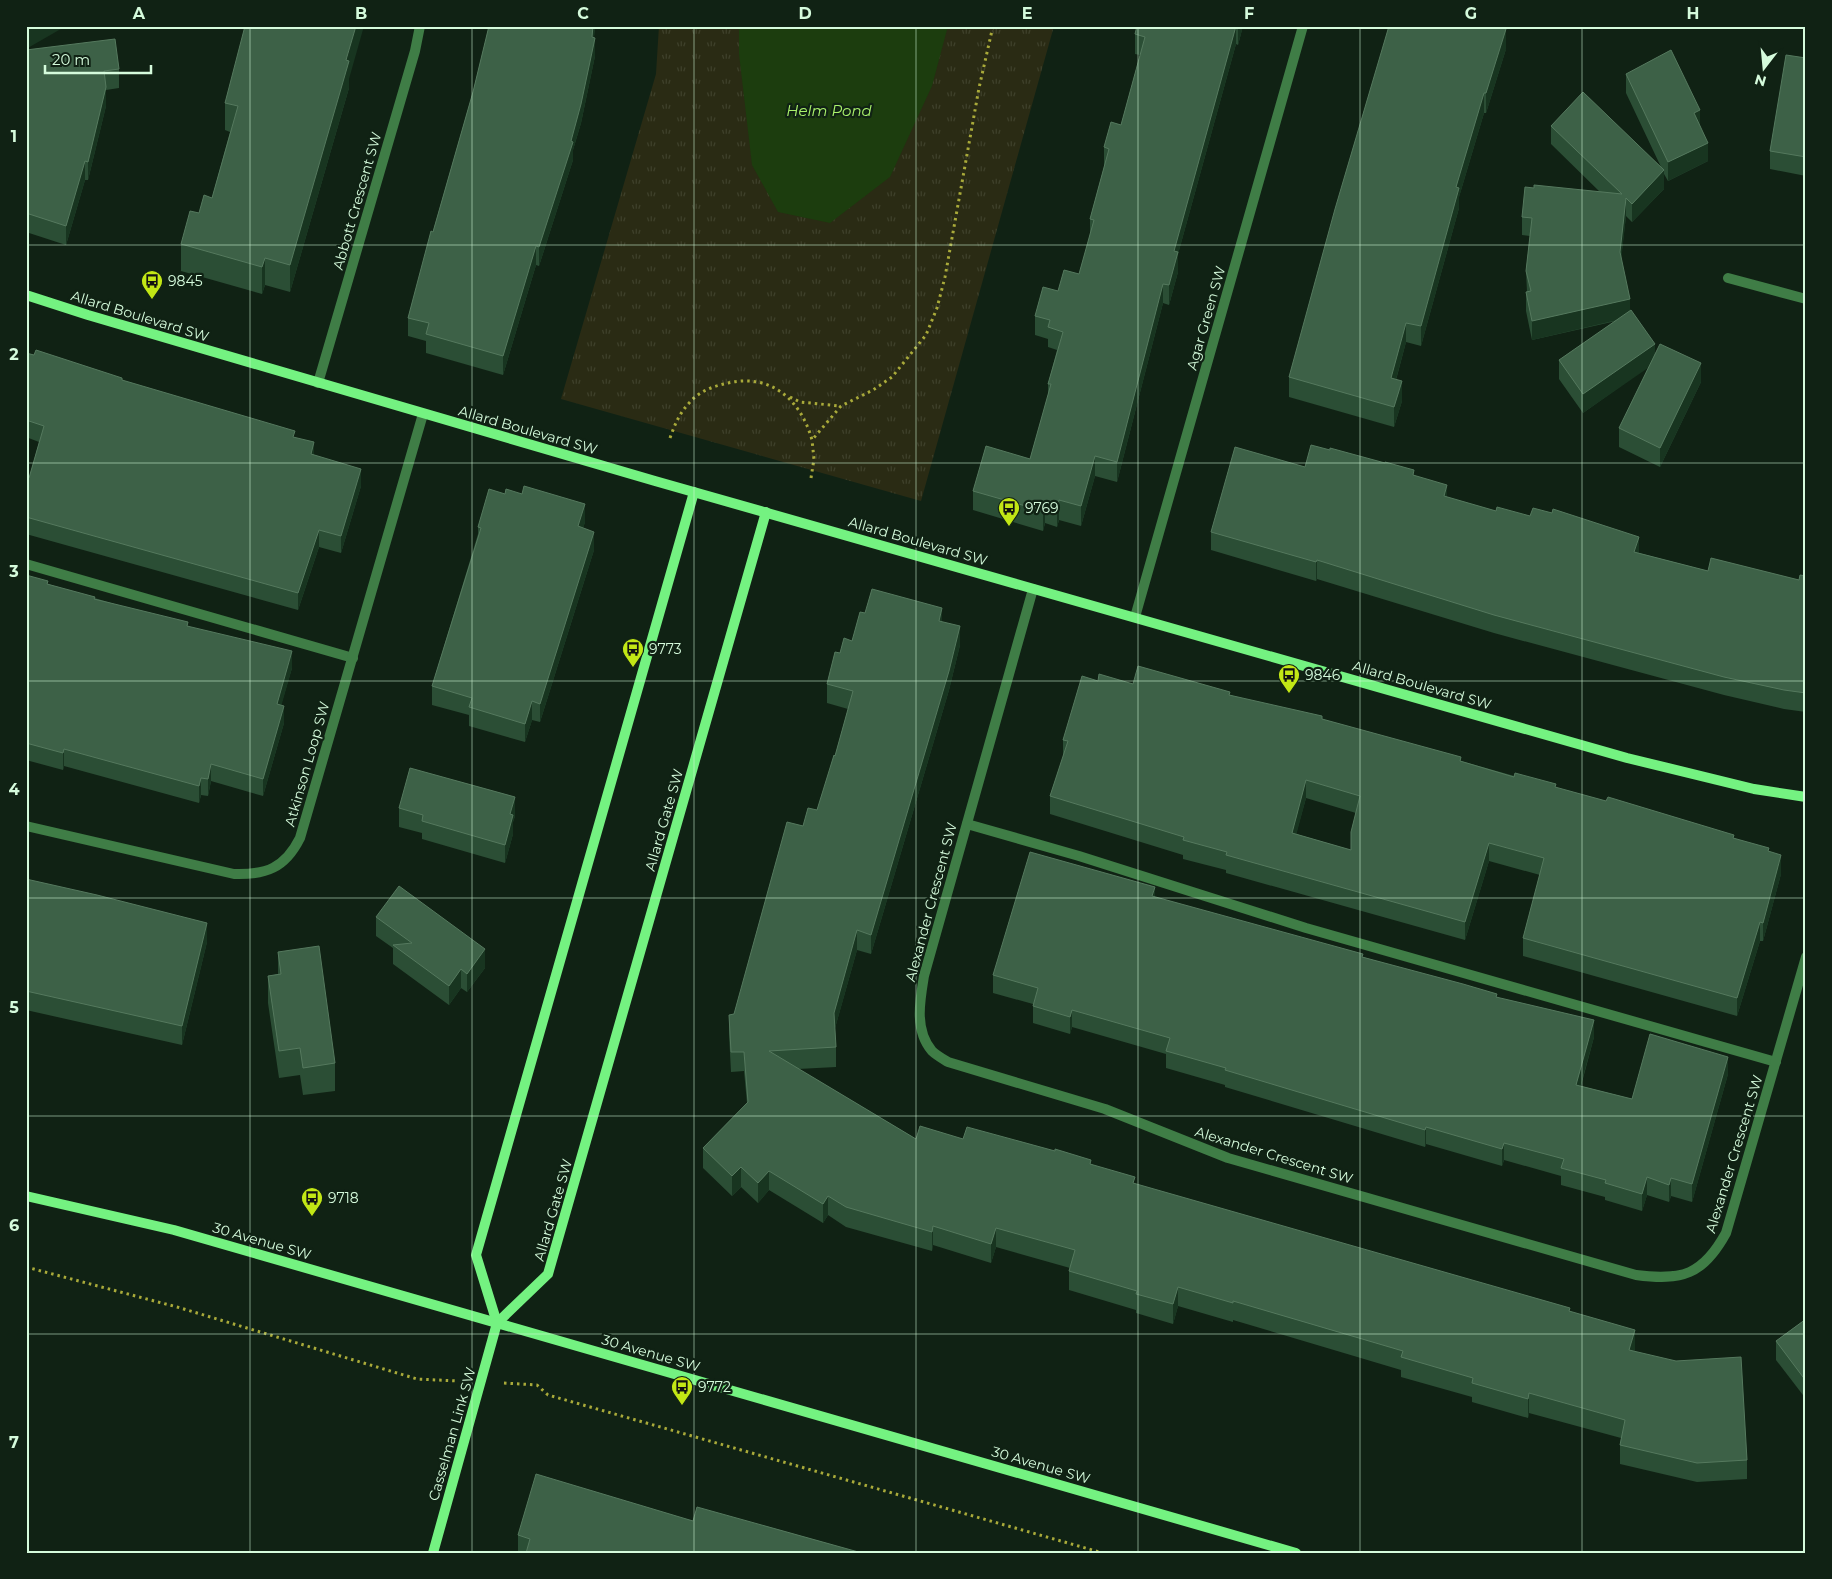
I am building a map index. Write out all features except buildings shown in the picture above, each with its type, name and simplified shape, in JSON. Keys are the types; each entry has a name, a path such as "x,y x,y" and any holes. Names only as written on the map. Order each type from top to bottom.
{"street":[{"name":"Abbott Crescent SW","path":"318,383 415,51 420,26"},
{"name":"Agar Green SW","path":"1135,617 1303,26"},
{"path":"1728,278 1806,299"},
{"name":"Allard Boulevard SW","path":"26,295 423,414 1626,758 1745,787 1806,797"},
{"name":"Atkinson Loop SW","path":"26,826 234,874 250,874 272,869 292,853 300,838 423,414"},
{"path":"497,1323 476,1256 694,492"},
{"name":"Allard Gate SW","path":"497,1323 548,1274 766,512"},
{"path":"26,564 353,658"},
{"name":"Alexander Crescent SW","path":"1033,589 924,976 920,999 923,1034 932,1051 948,1062 968,1070 1054,1092 1105,1109 1228,1158 1636,1275 1659,1278 1681,1276 1701,1267 1716,1251 1726,1233 1806,957"},
{"path":"967,824 1079,856 1306,928 1776,1062"},
{"name":"30 Avenue SW","path":"26,1196 174,1230 1296,1553"},
{"name":"Casselman Link SW","path":"434,1553 497,1323"}],"path":[{"path":"812,440 840,406 873,390 892,377 926,335 937,308 945,277 979,88 993,26"},
{"path":"670,438 678,417 692,400 705,390 721,384 745,379 765,384 800,402 840,406"},
{"path":"788,396 805,419 812,440 814,459 811,478"},
{"path":"26,1268 177,1307 417,1379"},
{"path":"536,1385 548,1395 1103,1553"}],"green space":[{"path":"659,26 1054,26 921,501 561,399 656,74"}],"water":[{"name":"Helm Pond","path":"739,26 948,26 932,86 890,177 830,223 778,212 752,165 739,54"}],"place":[{"name":"9845","path":"152,300"},
{"name":"9769","path":"1009,527"},
{"name":"9773","path":"633,668"},
{"name":"9846","path":"1289,694"},
{"name":"9718","path":"312,1217"},
{"name":"9772","path":"682,1406"}]}
